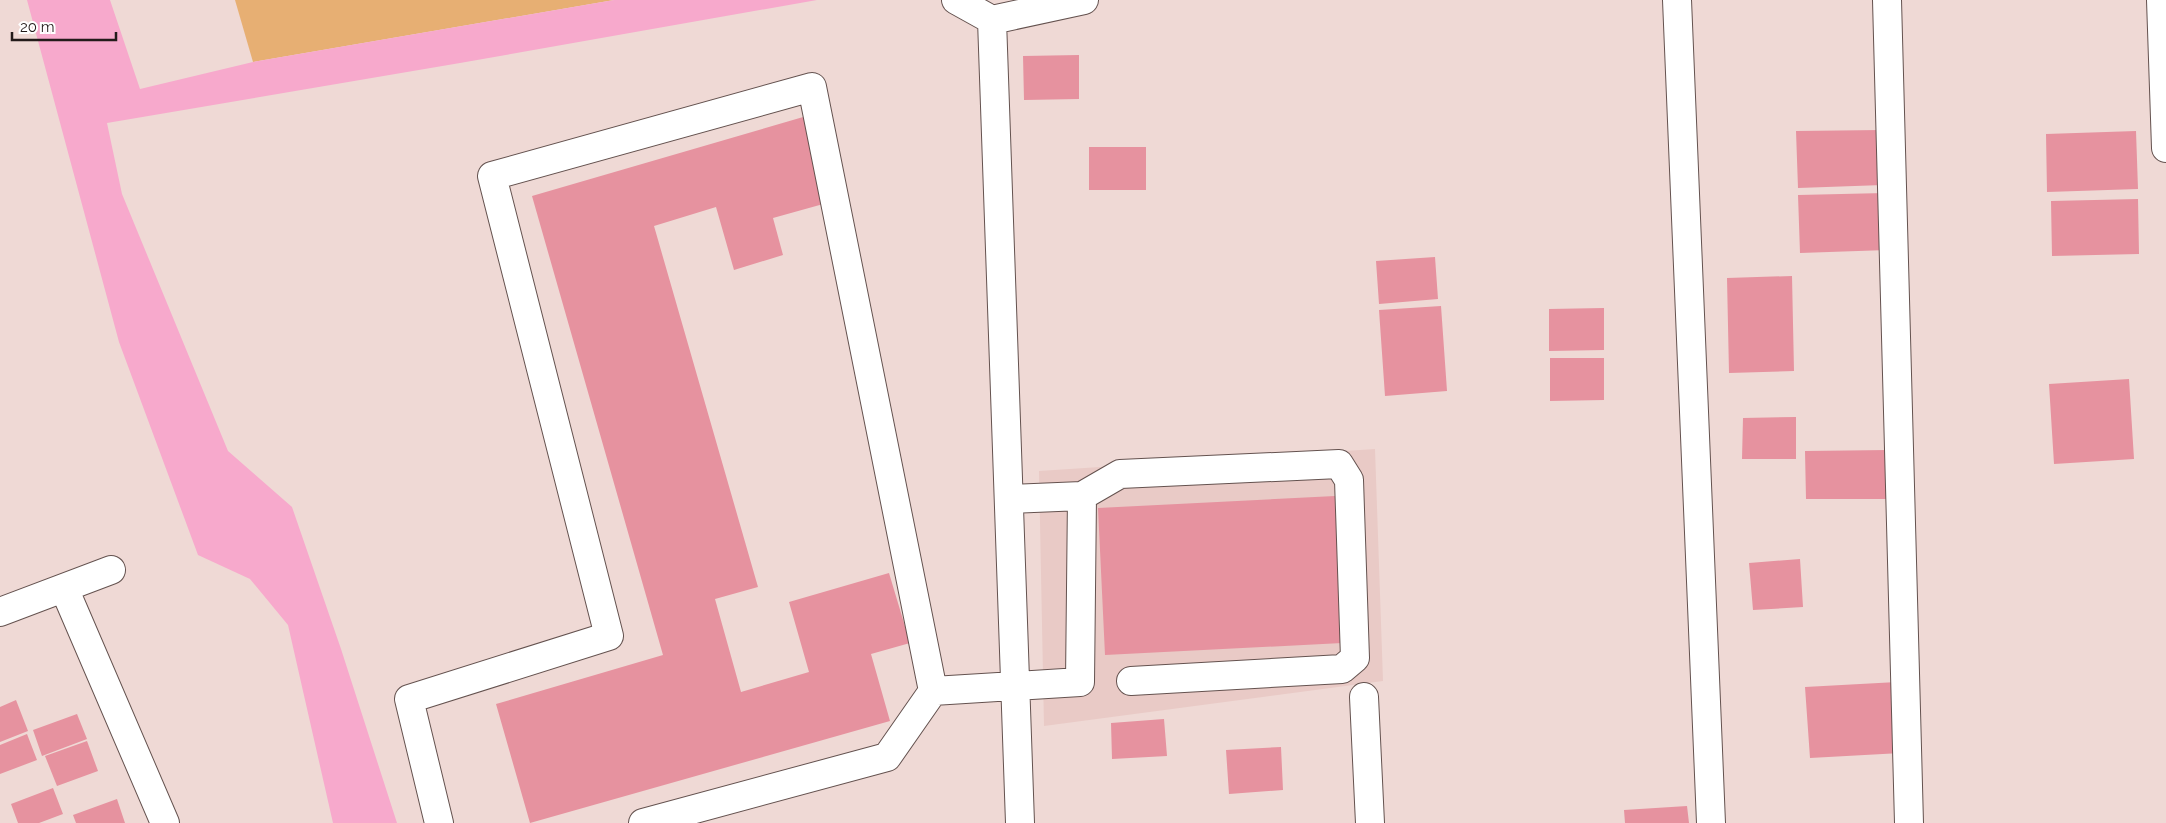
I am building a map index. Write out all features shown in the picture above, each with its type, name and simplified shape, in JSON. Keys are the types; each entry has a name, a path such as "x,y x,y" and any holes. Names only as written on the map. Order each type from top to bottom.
{"street":[{"path":"956,0 992,20 1084,0"},
{"path":"1677,0 1711,823"},
{"path":"1888,0 1909,823"},
{"path":"2161,0 2166,148"},
{"path":"992,20 1020,823"},
{"path":"439,823 409,699 609,636 492,176 812,87 933,691 887,757 643,823"},
{"path":"1009,500 1082,496 1120,474 1339,464 1349,480 1355,658 1342,669 1131,682"},
{"path":"933,691 1080,682 1082,496"},
{"path":"0,612 111,570"},
{"path":"64,588 166,823"},
{"path":"1364,697 1370,823"}],"shaded area":[{"path":"27,0 110,0 140,89 253,62 614,0 817,0 107,123 122,194 228,451 292,507 341,649 397,823 333,823 288,625 250,579 198,555 119,342"},
{"path":"235,0 614,0 253,62"},
{"path":"1375,449 1383,681 1044,726 1039,471"}],"building":[{"path":"1079,55 1079,99 1024,100 1023,56"},
{"path":"810,115 834,201 773,218 783,255 734,270 716,207 654,226 758,587 715,599 741,692 809,672 789,602 889,573 910,643 871,654 890,721 530,823 496,704 663,655 532,196"},
{"path":"1881,130 1883,185 1798,188 1796,131"},
{"path":"2136,131 2138,189 2047,192 2046,134"},
{"path":"1089,147 1146,147 1146,190 1089,190"},
{"path":"1885,193 1887,250 1800,253 1798,195"},
{"path":"2138,199 2139,254 2052,256 2051,201"},
{"path":"1435,257 1438,299 1379,304 1376,261"},
{"path":"1792,276 1794,371 1729,373 1727,278"},
{"path":"1441,306 1447,391 1385,396 1379,310"},
{"path":"1604,308 1604,350 1549,351 1549,309"},
{"path":"1550,358 1604,358 1604,400 1550,401"},
{"path":"2129,379 2134,459 2054,464 2049,384"},
{"path":"1796,417 1796,459 1742,459 1743,418"},
{"path":"1888,450 1889,499 1806,499 1805,451"},
{"path":"1335,496 1342,643 1105,655 1098,508"},
{"path":"1800,559 1803,607 1753,610 1749,563"},
{"path":"1897,682 1901,753 1810,758 1805,687"},
{"path":"16,700 28,731 0,742 0,707"},
{"path":"77,714 87,739 42,756 33,730"},
{"path":"1164,719 1167,756 1112,759 1111,723"},
{"path":"27,734 37,760 0,774 0,745"},
{"path":"87,741 98,771 57,786 45,756"},
{"path":"1281,747 1283,790 1229,794 1226,750"},
{"path":"53,788 63,814 39,823 18,823 11,804"},
{"path":"117,799 125,823 76,823 73,815"},
{"path":"1687,806 1689,823 1625,823 1624,810"}]}
